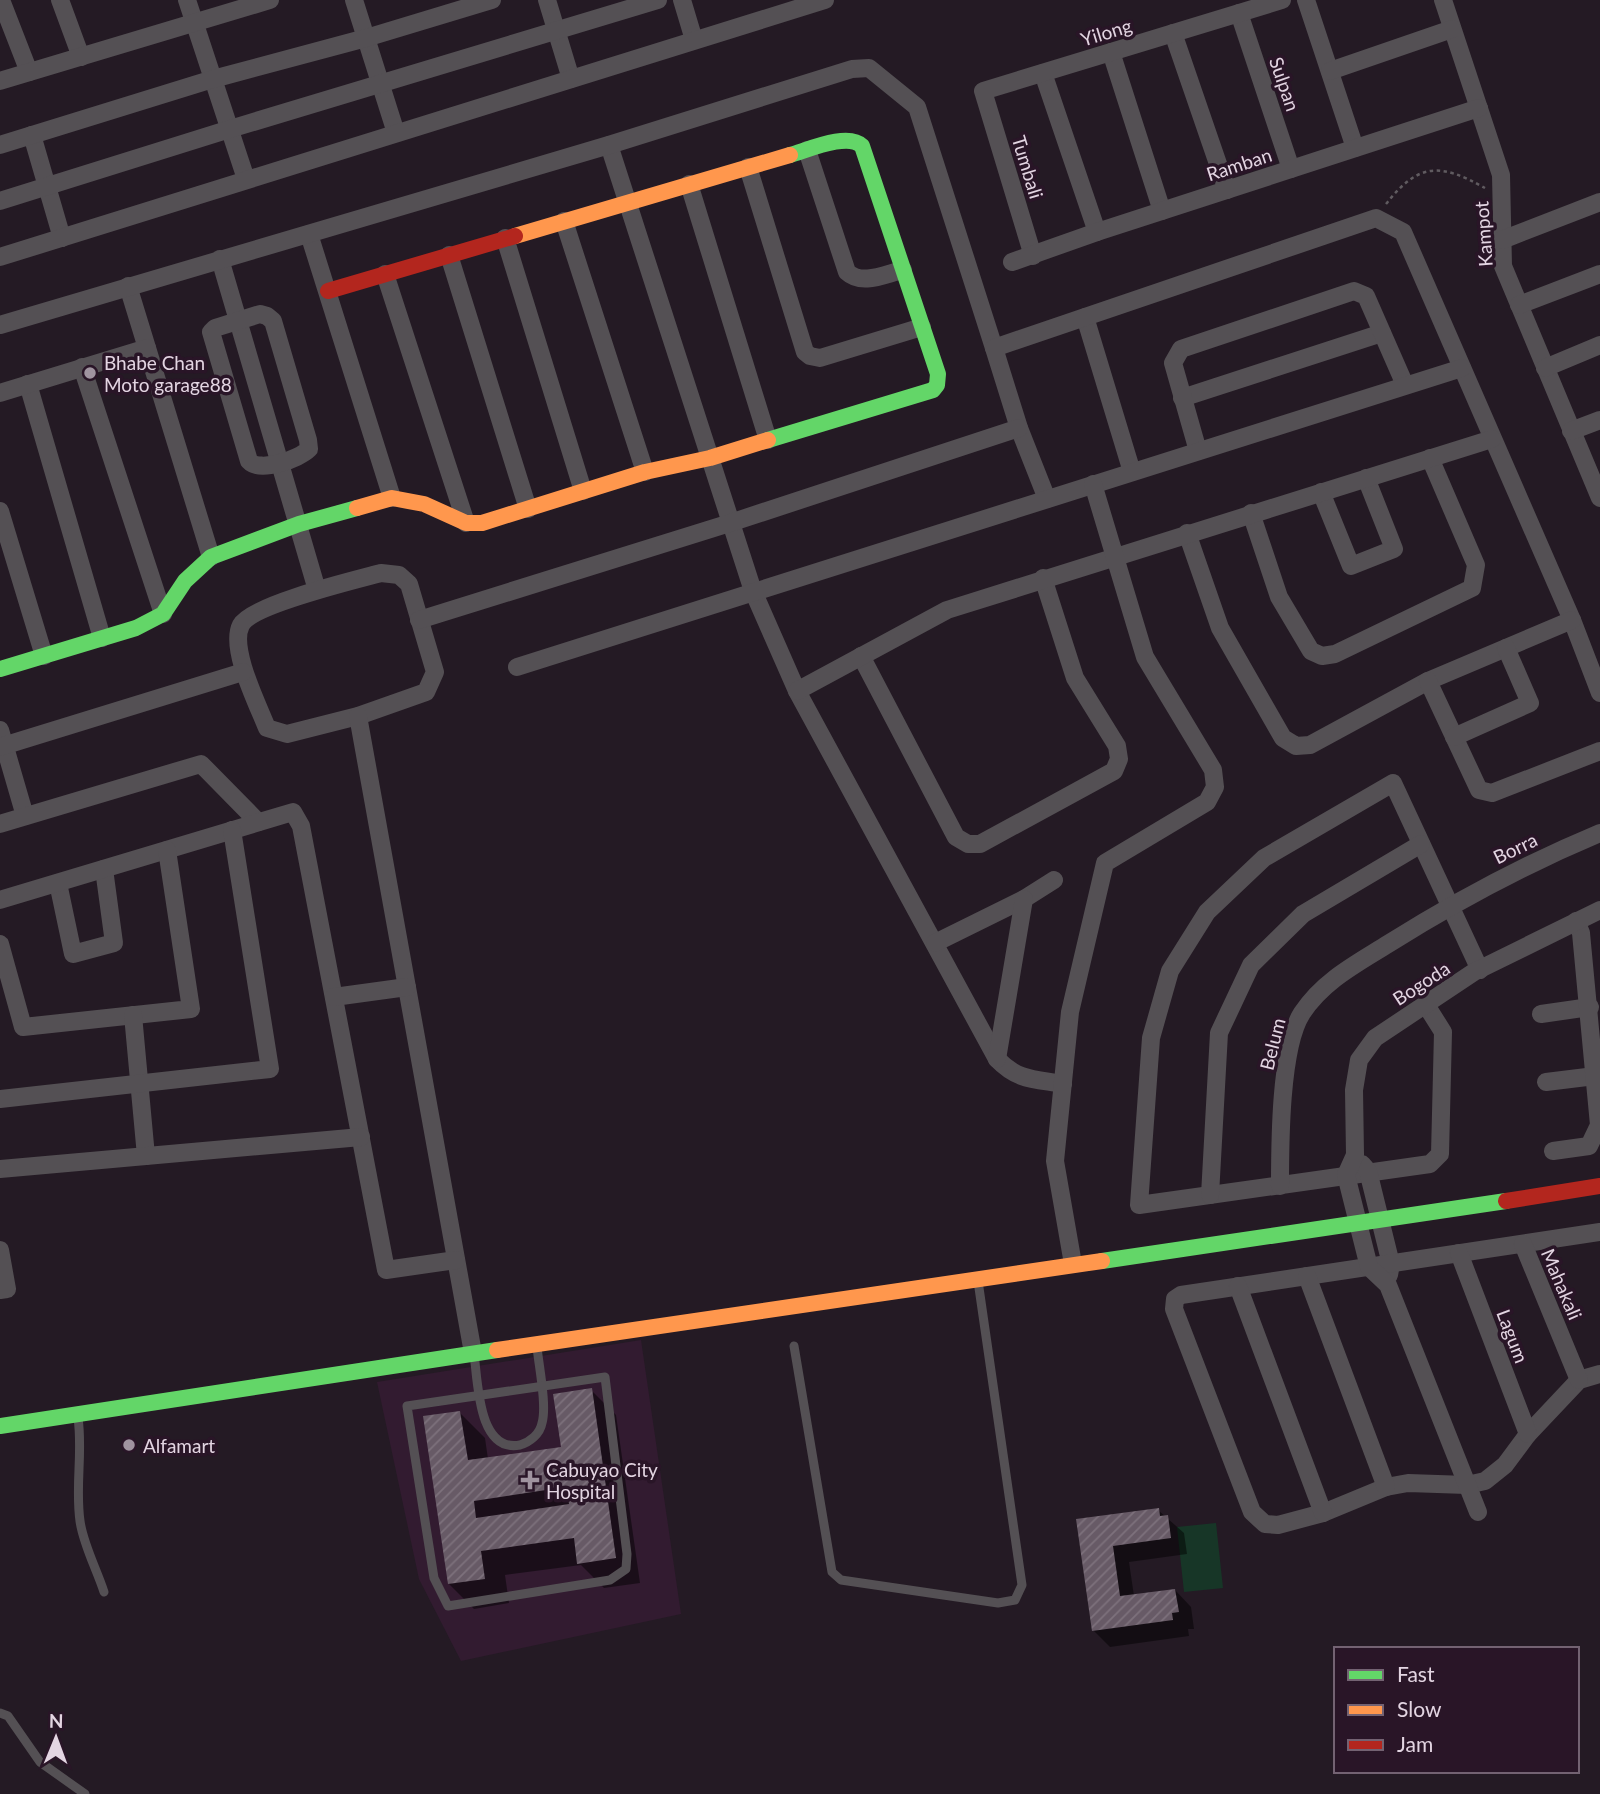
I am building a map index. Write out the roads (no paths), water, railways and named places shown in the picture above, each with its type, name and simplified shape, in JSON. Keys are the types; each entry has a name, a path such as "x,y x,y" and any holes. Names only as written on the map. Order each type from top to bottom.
{"street":[{"path":"1,0 29,72"},
{"path":"60,0 81,57"},
{"path":"187,0 246,179"},
{"path":"0,81 270,0"},
{"path":"354,0 396,133"},
{"path":"0,145 213,79 366,38 492,0"},
{"path":"547,0 571,79"},
{"path":"0,201 658,0"},
{"path":"682,0 694,40"},
{"path":"0,257 825,0"},
{"name":"Yilong","path":"983,92 1282,0"},
{"path":"1306,0 1355,148"},
{"name":"Kampot","path":"1443,0 1501,175 1503,266 1599,495"},
{"name":"Sulpan","path":"1239,13 1291,169"},
{"path":"1330,71 1452,29"},
{"path":"1173,33 1227,190"},
{"path":"1111,52 1162,211"},
{"path":"0,325 609,145 852,69 869,68 917,107 1019,428 1047,499"},
{"path":"1043,73 1097,232"},
{"name":"Tumbali","path":"983,92 1033,256"},
{"name":"Ramban","path":"1012,262 1479,108"},
{"path":"32,135 62,238"},
{"path":"0,669 136,628 163,614 185,580 211,557 299,524 392,498 424,503 466,523 481,523 645,472 710,458 933,390 937,385 938,374 862,146 856,140 845,139 328,291"},
{"path":"609,145 753,591 797,691 997,1059 1009,1071 1020,1076 1063,1084"},
{"path":"807,150 847,272 854,278 864,280 903,270"},
{"path":"748,167 805,352 820,358 922,327"},
{"path":"689,184 768,440"},
{"path":"1502,240 1600,202"},
{"path":"994,348 1376,218 1404,232 1492,439 1595,669 1600,693"},
{"path":"564,220 645,472"},
{"path":"309,234 392,498"},
{"path":"505,238 583,491"},
{"path":"449,255 528,509"},
{"path":"220,259 317,590"},
{"path":"385,274 466,523"},
{"path":"1519,305 1600,274"},
{"path":"128,286 211,557"},
{"path":"1198,451 1173,363 1181,349 1354,291 1366,296 1405,385"},
{"path":"260,314 273,321 309,449 303,455 261,467 253,466 249,461 211,339 211,332 215,328 237,321 260,314"},
{"path":"1084,317 1132,472"},
{"path":"1182,398 1382,333"},
{"path":"1545,368 1600,345"},
{"path":"0,393 147,348"},
{"path":"82,368 163,614"},
{"path":"517,667 1462,368"},
{"path":"28,384 102,638"},
{"path":"1571,431 1600,419"},
{"path":"419,620 730,523 1019,428"},
{"path":"797,691 947,610 1492,439"},
{"path":"1251,513 1279,597 1311,652 1322,656 1335,654 1472,588 1476,565 1430,458"},
{"path":"1321,492 1351,566 1394,549 1366,478"},
{"path":"1073,1264 1055,1161 1070,1012 1105,863 1207,802 1215,787 1213,769 1145,657 1093,484"},
{"path":"0,511 44,656"},
{"path":"1186,534 1220,628 1283,738 1296,746 1310,745 1428,681 1572,620"},
{"path":"381,573 399,575 409,584 419,620 435,672 426,692 358,716 286,734 267,728 243,672 238,641 240,626 250,614 317,590 381,573"},
{"path":"861,656 956,837 968,844 980,844 1114,771 1119,760 1117,746 1075,678 1043,578"},
{"path":"1454,737 1530,703 1506,648"},
{"path":"25,816 2,741 243,672"},
{"path":"1428,681 1479,790 1492,793 1600,751"},
{"path":"358,716 473,1353"},
{"path":"0,824 201,764 258,822"},
{"path":"1426,1005 1443,1032 1440,1154 1430,1164 1139,1205 1151,1038 1170,971 1208,912 1264,858 1393,783 1480,970"},
{"path":"0,900 293,812 301,826 386,1270 456,1260"},
{"path":"0,1099 270,1069 232,830"},
{"name":"Borra","path":"1450,905 1536,860 1600,833"},
{"path":"1210,1195 1219,1033 1251,965 1303,914 1421,844"},
{"path":"0,944 23,1027 191,1009 167,850"},
{"path":"58,883 73,954 114,943 104,869"},
{"path":"935,943 1024,899 1054,880"},
{"path":"997,1059 1024,899"},
{"name":"Belum","path":"1280,1186 1286,1060 1301,1015 1331,980 1450,905"},
{"name":"Bogoda","path":"1346,1175 1355,1155 1354,1090 1359,1060 1375,1038 1480,970 1600,910"},
{"path":"1553,1150 1589,1146 1600,1125 1590,1007 1581,933 1576,921"},
{"path":"334,997 407,987"},
{"path":"1542,1014 1590,1007"},
{"path":"133,1015 146,1156"},
{"path":"1546,1082 1595,1076"},
{"path":"0,1169 361,1137"},
{"path":"1355,1155 1367,1171 1391,1264 1388,1285"},
{"path":"1346,1175 1369,1267 1388,1285 1478,1512"},
{"path":"0,1426 77,1412 1380,1221 1600,1186"},
{"path":"1598,1237 1523,1244 1181,1295 1175,1299 1174,1309 1252,1512 1265,1524 1278,1525 1323,1513 1387,1487 1408,1483 1467,1486 1485,1481 1505,1465 1528,1434 1579,1380 1600,1374"},
{"name":"Mahakali","path":"1523,1244 1579,1380"},
{"path":"0,1250 7,1289 0,1290"},
{"name":"Lagum","path":"1459,1253 1528,1434"},
{"path":"1307,1276 1387,1487"},
{"path":"1238,1286 1323,1513"}],"lane":[{"path":"794,1346 832,1572 841,1580 998,1603 1015,1600 1022,1585 978,1279"},
{"path":"473,1353 485,1420 492,1436 500,1442 517,1445 534,1438 540,1430 544,1412 537,1344"},
{"path":"605,1377 627,1554 626,1569 610,1580 448,1606 434,1578 407,1406 541,1387 605,1377"},
{"path":"77,1412 80,1433 80,1523 104,1592"},
{"path":"0,1713 8,1716 40,1762 85,1794"}],"place":[{"name":"Bhabe Chan Moto garage88","path":"90,373"},
{"name":"Alfamart","path":"129,1445"},
{"name":"Cabuyao City Hospital","path":"530,1480"}]}
